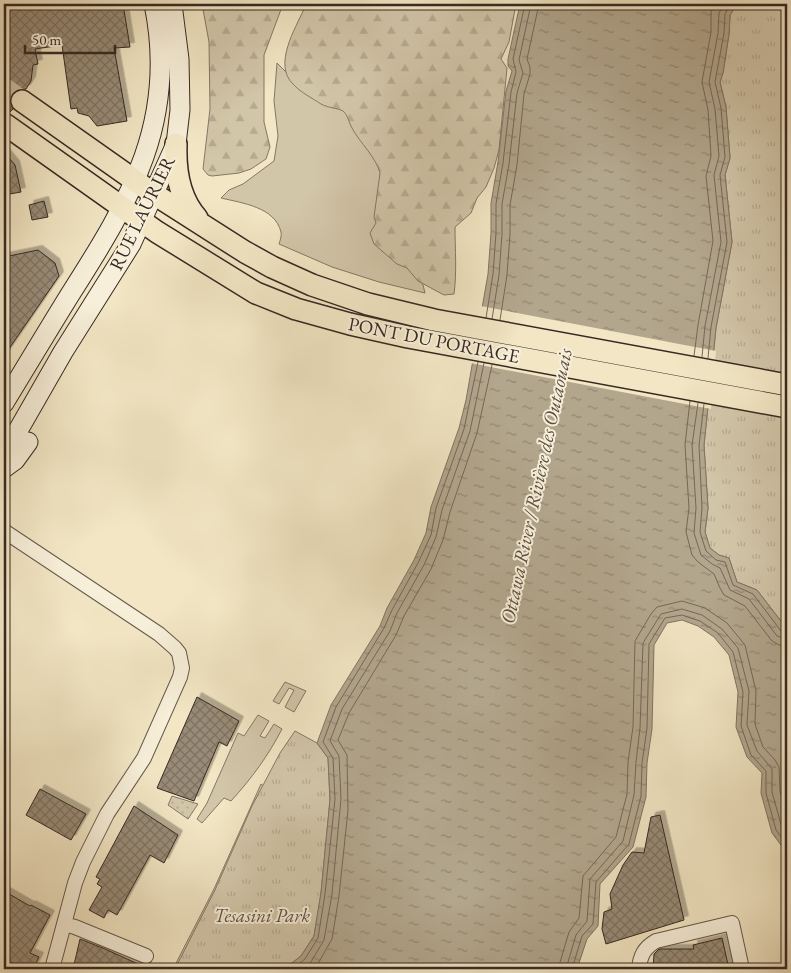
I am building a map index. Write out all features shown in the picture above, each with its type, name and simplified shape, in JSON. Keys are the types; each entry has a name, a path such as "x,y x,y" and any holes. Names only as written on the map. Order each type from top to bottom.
{"main road":[{"name":"RUE LAURIER","path":"4,403 94,256 122,207 134,181 151,134 159,96 160,51 154,4"},
{"name":"RUE LAURIER","path":"4,455 63,352 131,244 156,231 154,194 176,144 180,110 179,60 172,4"},
{"name":"PONT DU PORTAGE","path":"22,101 134,181 154,194 186,209 204,226 272,267 312,285 368,304 434,320 555,341 733,387"},
{"name":"PONT DU PORTAGE","path":"6,125 156,231 232,280 256,293 296,309 350,324 430,341 733,387"},
{"path":"176,144 176,173 186,209"},
{"path":"733,387 787,386"},
{"path":"733,387 787,407"},
{"path":"4,468 15,460 28,442"}],"street":[{"path":"4,531 158,634 175,648 181,660 180,677 144,758 107,814 83,862 75,883 52,969"},
{"path":"638,969 642,954 648,946 656,941 732,923 742,969"},
{"path":"64,924 146,956"}],"green space":[{"path":"202,4 283,4 264,55 264,122 270,147 266,159 251,169 239,173 212,176 208,175 203,169 210,109 209,42"},
{"path":"300,4 516,4 509,42 501,59 507,68 499,150 486,187 477,198 471,213 455,227 456,269 454,294 444,295 418,281 407,268 397,264 374,244 370,233 376,223 374,217 380,173 375,161 355,134 343,111 324,105 310,97 296,87 287,76 285,57 291,37 304,9"},
{"path":"737,4 787,4 787,629 757,590 737,582 729,558 719,555 710,548 705,532 708,508 704,445 716,328 732,242 725,175 730,158 726,107 720,82 729,34 730,15"},
{"path":"277,63 303,89 350,112 383,167 420,273 425,293 379,282 332,267 279,244 281,232 278,224 272,217 248,204 221,198 229,190 243,184 274,161 278,136 274,101"},
{"path":"285,682 306,691 294,712 285,707 294,690 289,688 279,704 273,701"},
{"path":"258,715 269,721 260,736 265,738 274,724 282,729 277,739 253,775 231,801 224,798 202,823 197,819 207,803 238,733 244,736"},
{"name":"Tesasini Park","path":"295,731 317,743 328,758 330,800 321,893 314,936 301,956 284,969 175,969 215,890 252,806 280,753"},
{"path":"261,784 265,787 190,969 173,969 214,889"},
{"path":"172,796 198,804 188,819 168,805"}],"water":[{"name":"Ottawa River / Rivière des Outaouais","path":"520,4 737,4 730,15 729,34 720,82 726,107 730,158 725,175 732,242 716,328 704,445 708,508 705,532 710,548 719,555 729,558 737,582 757,590 787,629 787,661 785,663 787,670 787,853 772,833 761,793 762,773 747,757 736,727 738,692 729,655 714,637 698,626 682,620 667,623 654,645 652,729 647,763 646,797 633,847 600,884 598,926 587,939 577,969 284,969 301,956 314,936 321,893 330,799 328,758 317,743 331,705 380,626 387,608 414,560 426,533 431,507 459,428 466,400 488,274 491,203 506,91 512,71 508,66 508,59"}],"pier":[{"path":"481,306 716,351 711,409 470,363"}],"building":[{"path":"4,4 123,4 130,47 114,48 127,121 97,126 89,116 78,113 77,108 71,109 62,45 35,49 38,64 33,65 31,81 26,89 17,90 12,93 10,100 13,109 9,113 4,113"},
{"path":"4,152 15,165 21,192 4,195"},
{"path":"44,201 48,217 32,220 29,205"},
{"path":"38,250 55,263 59,276 4,356 4,257"},
{"path":"197,697 239,721 227,746 219,742 194,801 157,788"},
{"path":"40,789 86,814 71,840 26,815"},
{"path":"134,806 178,835 164,863 150,855 117,915 108,910 104,918 89,910 102,887 97,884 100,879 96,877"},
{"path":"660,815 684,920 606,944 602,929 604,912 612,909 610,894 623,865 632,852 644,853 651,817"},
{"path":"4,891 50,915 30,953 39,957 34,967 25,963 21,969 4,969"},
{"path":"722,938 729,969 653,969 654,954 659,949 694,949 693,945"},
{"path":"80,939 105,949 149,969 73,969"}],"tunnel":[{"path":"4,88 22,101"}]}
